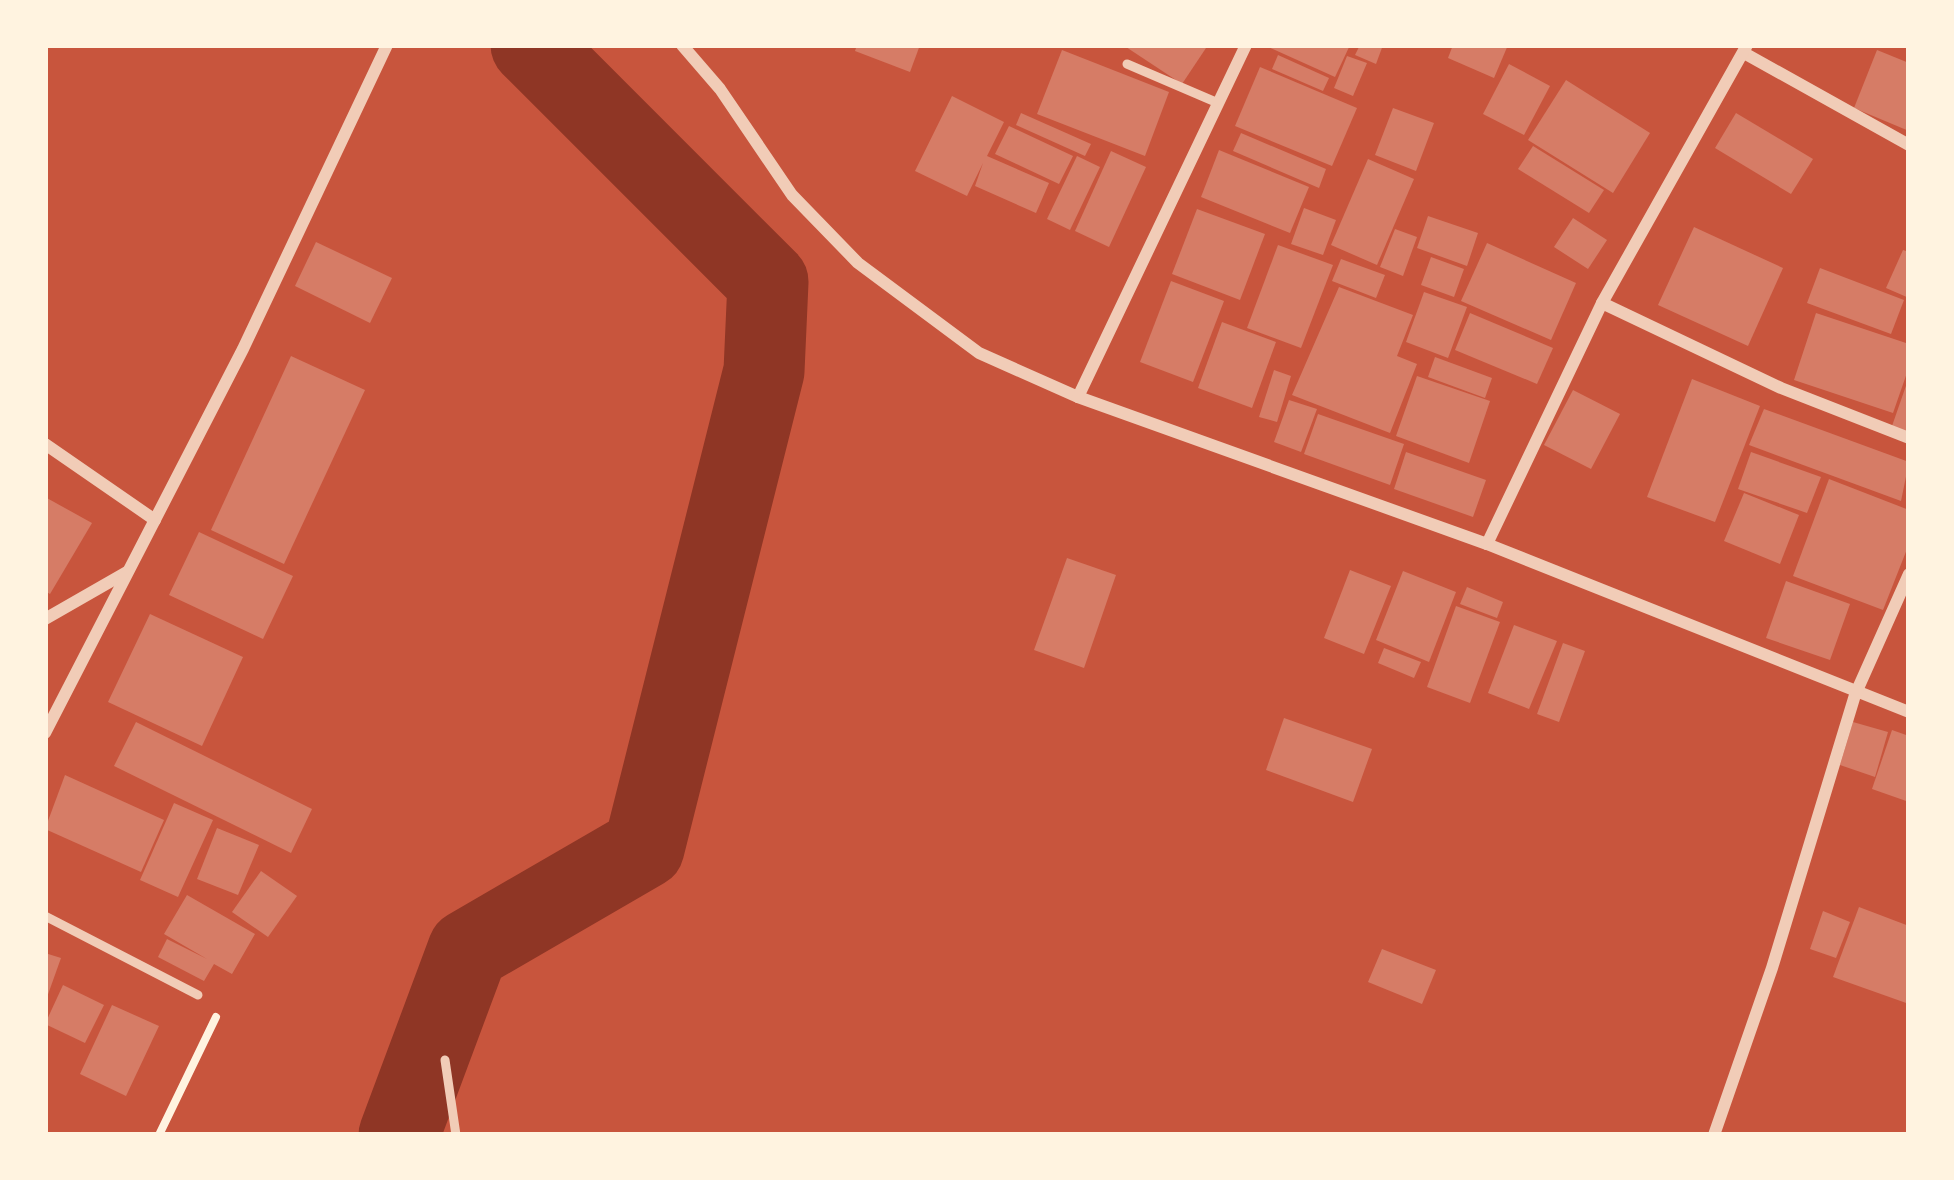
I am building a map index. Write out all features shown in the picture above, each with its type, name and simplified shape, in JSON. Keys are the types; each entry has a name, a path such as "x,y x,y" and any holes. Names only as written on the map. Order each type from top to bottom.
{"street":[{"path":"45,734 329,174 388,45"},
{"path":"682,45 720,88 792,195 858,262 979,353 1078,397 1487,544 1909,712"},
{"path":"1078,397 1246,45"},
{"path":"1487,544 1602,304 1746,49 1909,145"},
{"path":"1602,304 1781,388 1909,438"},
{"path":"45,445 155,520"},
{"path":"45,619 131,570"},
{"path":"1714,1135 1772,968 1855,694 1909,574"}],"lane":[{"path":"1127,64 1218,103"},
{"path":"45,916 198,995"},
{"path":"445,1060 456,1135"}],"path":[{"path":"159,1135 217,1015 212,1003 198,995"}],"building":[{"path":"857,45 920,45 910,72 855,51"},
{"path":"1123,45 1208,45 1182,84"},
{"path":"1264,45 1350,45 1335,77"},
{"path":"1360,45 1383,45 1376,64 1355,55"},
{"path":"1453,45 1508,45 1494,78 1448,58"},
{"path":"1062,50 1169,92 1145,156 1037,114"},
{"path":"1877,50 1909,63 1909,131 1854,108"},
{"path":"1278,55 1329,78 1323,91 1272,69"},
{"path":"1347,56 1367,63 1353,96 1334,88"},
{"path":"1509,64 1550,86 1524,135 1483,114"},
{"path":"1260,67 1357,108 1332,166 1235,126"},
{"path":"1566,80 1650,133 1613,193 1528,140"},
{"path":"952,96 1004,122 987,156 1049,183 1036,213 975,186 983,163 967,196 915,171"},
{"path":"1393,108 1434,123 1416,171 1375,155"},
{"path":"1021,113 1091,144 1085,156 1016,125"},
{"path":"1736,113 1813,159 1791,194 1715,148"},
{"path":"1009,126 1073,156 1059,184 995,154"},
{"path":"1241,133 1326,169 1319,188 1233,151"},
{"path":"1533,146 1604,190 1589,213 1518,169"},
{"path":"1219,150 1309,187 1290,233 1201,197"},
{"path":"1111,151 1146,167 1109,247 1075,231"},
{"path":"1077,156 1100,167 1070,230 1047,219"},
{"path":"1368,159 1414,179 1377,265 1331,245"},
{"path":"1304,208 1336,220 1323,255 1291,244"},
{"path":"1197,209 1265,234 1240,300 1172,274"},
{"path":"1428,216 1478,233 1467,266 1417,248"},
{"path":"1573,218 1607,240 1588,269 1554,247"},
{"path":"1694,227 1783,268 1748,346 1658,305"},
{"path":"1395,229 1417,237 1403,276 1380,267"},
{"path":"316,242 392,278 370,323 295,286"},
{"path":"1487,243 1576,283 1551,340 1461,301"},
{"path":"1278,245 1333,265 1301,348 1247,328"},
{"path":"1903,250 1909,252 1909,298 1886,288"},
{"path":"1431,257 1464,269 1454,297 1421,285"},
{"path":"1341,259 1385,275 1376,298 1332,281"},
{"path":"1820,268 1904,300 1891,334 1807,303"},
{"path":"1171,281 1224,301 1193,382 1140,362"},
{"path":"1339,287 1413,315 1397,356 1417,364 1390,433 1292,395"},
{"path":"1424,292 1467,307 1448,358 1406,342"},
{"path":"1470,313 1553,348 1537,384 1455,350"},
{"path":"1816,313 1909,344 1909,367 1893,413 1794,380"},
{"path":"1222,322 1276,342 1252,408 1198,388"},
{"path":"291,356 365,390 284,564 211,530"},
{"path":"1435,357 1492,378 1485,398 1428,377"},
{"path":"1274,370 1291,376 1277,422 1259,417"},
{"path":"1417,376 1490,401 1469,463 1396,436"},
{"path":"1692,379 1760,406 1715,522 1647,497"},
{"path":"1909,380 1909,433 1892,426"},
{"path":"1573,390 1620,414 1591,469 1544,445"},
{"path":"1289,400 1317,409 1301,452 1274,442"},
{"path":"1764,409 1909,462 1901,501 1749,445"},
{"path":"1318,414 1404,444 1390,485 1304,454"},
{"path":"1406,452 1486,480 1473,517 1394,489"},
{"path":"1751,452 1821,477 1807,513 1738,489"},
{"path":"1829,479 1909,510 1909,544 1883,610 1793,576"},
{"path":"1744,493 1799,515 1780,564 1724,541"},
{"path":"45,497 92,523 50,594 45,591"},
{"path":"199,532 293,576 263,639 169,595"},
{"path":"1067,558 1116,575 1084,668 1034,650"},
{"path":"1350,570 1391,586 1364,654 1324,638"},
{"path":"1403,571 1456,592 1429,662 1376,640"},
{"path":"1786,581 1850,604 1830,660 1766,638"},
{"path":"1467,587 1503,602 1497,618 1460,604"},
{"path":"1456,606 1500,622 1470,703 1427,687"},
{"path":"150,614 243,657 202,746 108,702"},
{"path":"1514,625 1557,641 1529,709 1488,693"},
{"path":"1563,643 1585,651 1559,722 1537,714"},
{"path":"1384,648 1421,662 1414,678 1378,663"},
{"path":"1284,718 1372,749 1353,802 1266,770"},
{"path":"136,722 312,809 291,853 114,766"},
{"path":"1853,722 1888,732 1875,777 1840,765"},
{"path":"1892,730 1909,736 1909,802 1872,789"},
{"path":"65,775 164,820 141,872 45,829"},
{"path":"174,803 213,820 178,897 140,880"},
{"path":"217,828 259,845 238,895 197,879"},
{"path":"261,871 297,896 268,937 232,912"},
{"path":"187,895 255,934 232,974 214,964 204,981 158,957 167,939 207,959 164,934"},
{"path":"1859,907 1909,926 1909,1004 1833,977"},
{"path":"1823,911 1850,922 1836,958 1810,949"},
{"path":"1382,949 1436,970 1422,1004 1368,982"},
{"path":"45,953 61,958 46,1000 45,1000"},
{"path":"63,985 104,1005 85,1043 45,1024"},
{"path":"112,1005 159,1026 126,1096 80,1074"}],"waterway":[{"path":"399,1135 468,950 644,848 764,371 768,282 531,45"}]}
